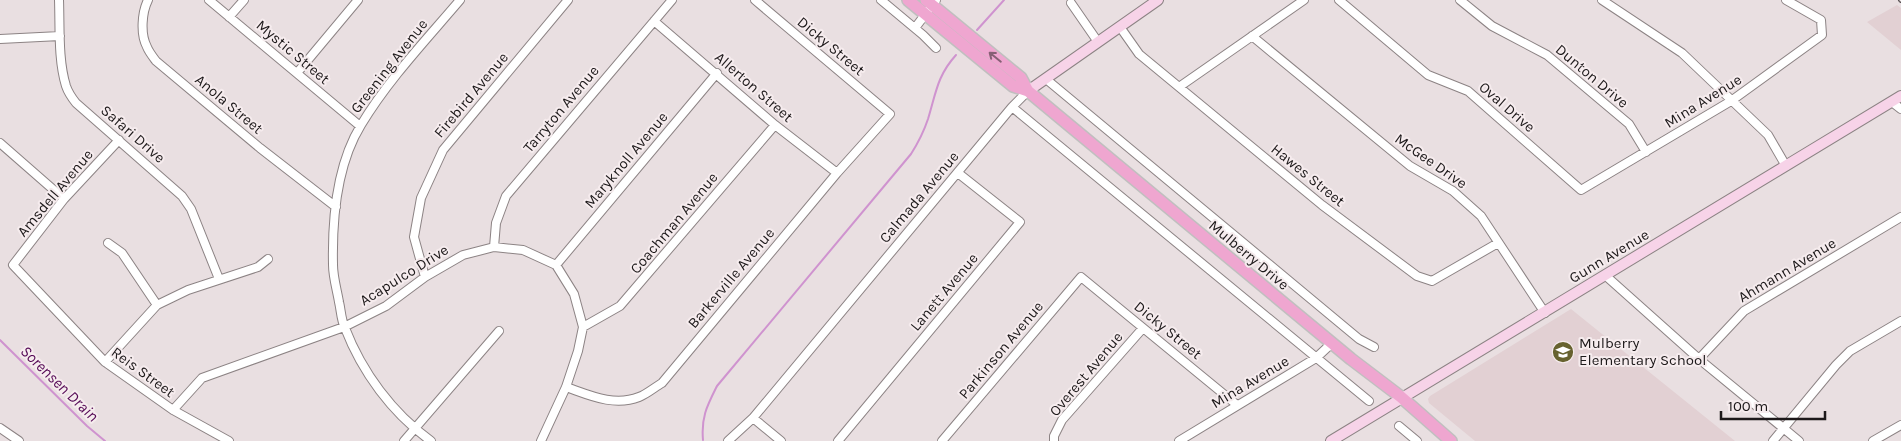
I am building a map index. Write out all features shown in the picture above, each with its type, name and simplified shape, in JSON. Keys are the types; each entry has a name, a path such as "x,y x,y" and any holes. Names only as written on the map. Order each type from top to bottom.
{"main road":[{"name":"Mulberry Drive","path":"908,0 930,5 1013,86 1028,91 1332,343 1401,397 1451,441"}],"street":[{"name":"Safari Drive","path":"59,0 63,68 66,87 70,95 76,103 182,196 191,209 219,279"},
{"name":"Anola Street","path":"148,0 144,8 143,27 146,46 156,61 260,148 336,207"},
{"name":"Mystic Street","path":"209,0 360,126"},
{"path":"229,17 244,0"},
{"path":"297,73 358,0"},
{"name":"Greening Avenue","path":"414,429 382,394 367,372 344,327 333,266 336,207 345,160 360,126 390,84 460,0"},
{"name":"Firebird Avenue","path":"425,278 414,237 421,198 443,150 568,0"},
{"name":"Tarryton Avenue","path":"494,247 496,223 506,196 672,0"},
{"name":"Dicky Street","path":"755,0 890,114"},
{"path":"881,0 936,48"},
{"name":"Calmada Avenue","path":"728,441 753,418 1028,91 1158,0"},
{"path":"1178,87 1304,0"},
{"name":"Oval Drive","path":"1339,0 1428,75 1468,91 1581,190"},
{"name":"Dunton Drive","path":"1460,0 1492,26 1547,55 1628,124 1646,152"},
{"path":"1602,0 1682,53 1768,135 1786,166"},
{"name":"Mina Avenue","path":"1581,190 1731,101 1822,35 1821,20 1786,0"},
{"path":"1071,3 1098,42"},
{"path":"915,28 930,5"},
{"name":"Allerton Street","path":"654,21 775,125 837,172"},
{"name":"Hawes Street","path":"1120,27 1139,54 1178,87 1322,205 1417,276 1432,281 1498,243"},
{"path":"0,39 60,36"},
{"name":"McGee Drive","path":"1252,36 1410,166 1453,191 1481,216 1545,312"},
{"name":"Maryknoll Avenue","path":"556,265 716,73"},
{"path":"1046,79 1359,339 1374,346"},
{"name":"Gunn Avenue","path":"1331,441 1901,96"},
{"path":"1892,102 1901,109"},
{"path":"1012,108 1369,401"},
{"name":"Barkerville Avenue","path":"566,388 600,399 619,401 639,397 662,383 837,172 890,114"},
{"name":"Coachman Avenue","path":"583,327 620,306 775,125"},
{"name":"Amsdell Avenue","path":"13,265 64,199 119,140"},
{"path":"0,144 64,199"},
{"name":"Lanett Avenue","path":"838,441 1020,222 958,173"},
{"name":"Ahmann Avenue","path":"1699,359 1744,311 1901,217"},
{"path":"108,243 122,253 157,305"},
{"name":"Acapulco Drive","path":"344,327 386,306 425,278 462,255 494,247 523,250 556,265"},
{"path":"104,362 157,305 188,290 258,267 268,258"},
{"name":"Reis Street","path":"13,265 104,362 173,410 229,441"},
{"path":"541,441 566,388 578,351 583,327 574,294 556,265"},
{"path":"1606,276 1699,359 1799,441"},
{"name":"Dicky Street","path":"1081,277 1237,404"},
{"name":"Parkinson Avenue","path":"942,441 1081,277"},
{"path":"1773,441 1836,365 1850,351 1901,321"},
{"path":"173,410 202,378 344,327"},
{"name":"Overest Avenue","path":"1054,441 1054,436 1062,420 1143,328"},
{"path":"404,441 499,331"},
{"name":"Mina Avenue","path":"1179,441 1237,404 1316,358 1332,343"},
{"path":"753,418 780,441"},
{"path":"1873,441 1901,425"},
{"path":"1400,426 1418,441"},
{"path":"0,428 19,441"},
{"path":"414,429 431,441"}],"shaded area":[{"path":"1897,5 1901,8 1901,50 1867,22"},
{"name":"Mulberry Elementary School","path":"1571,309 1735,441 1475,441 1429,403 1428,399 1430,396"}],"waterway":[{"path":"977,30 1004,0"},
{"path":"703,440 703,425 706,412 717,386 911,154 921,137 941,78 956,55"},
{"name":"Sorensen Drain","path":"0,340 87,426 105,441"}],"place":[{"name":"Mulberry Elementary School","path":"1563,352"}]}
